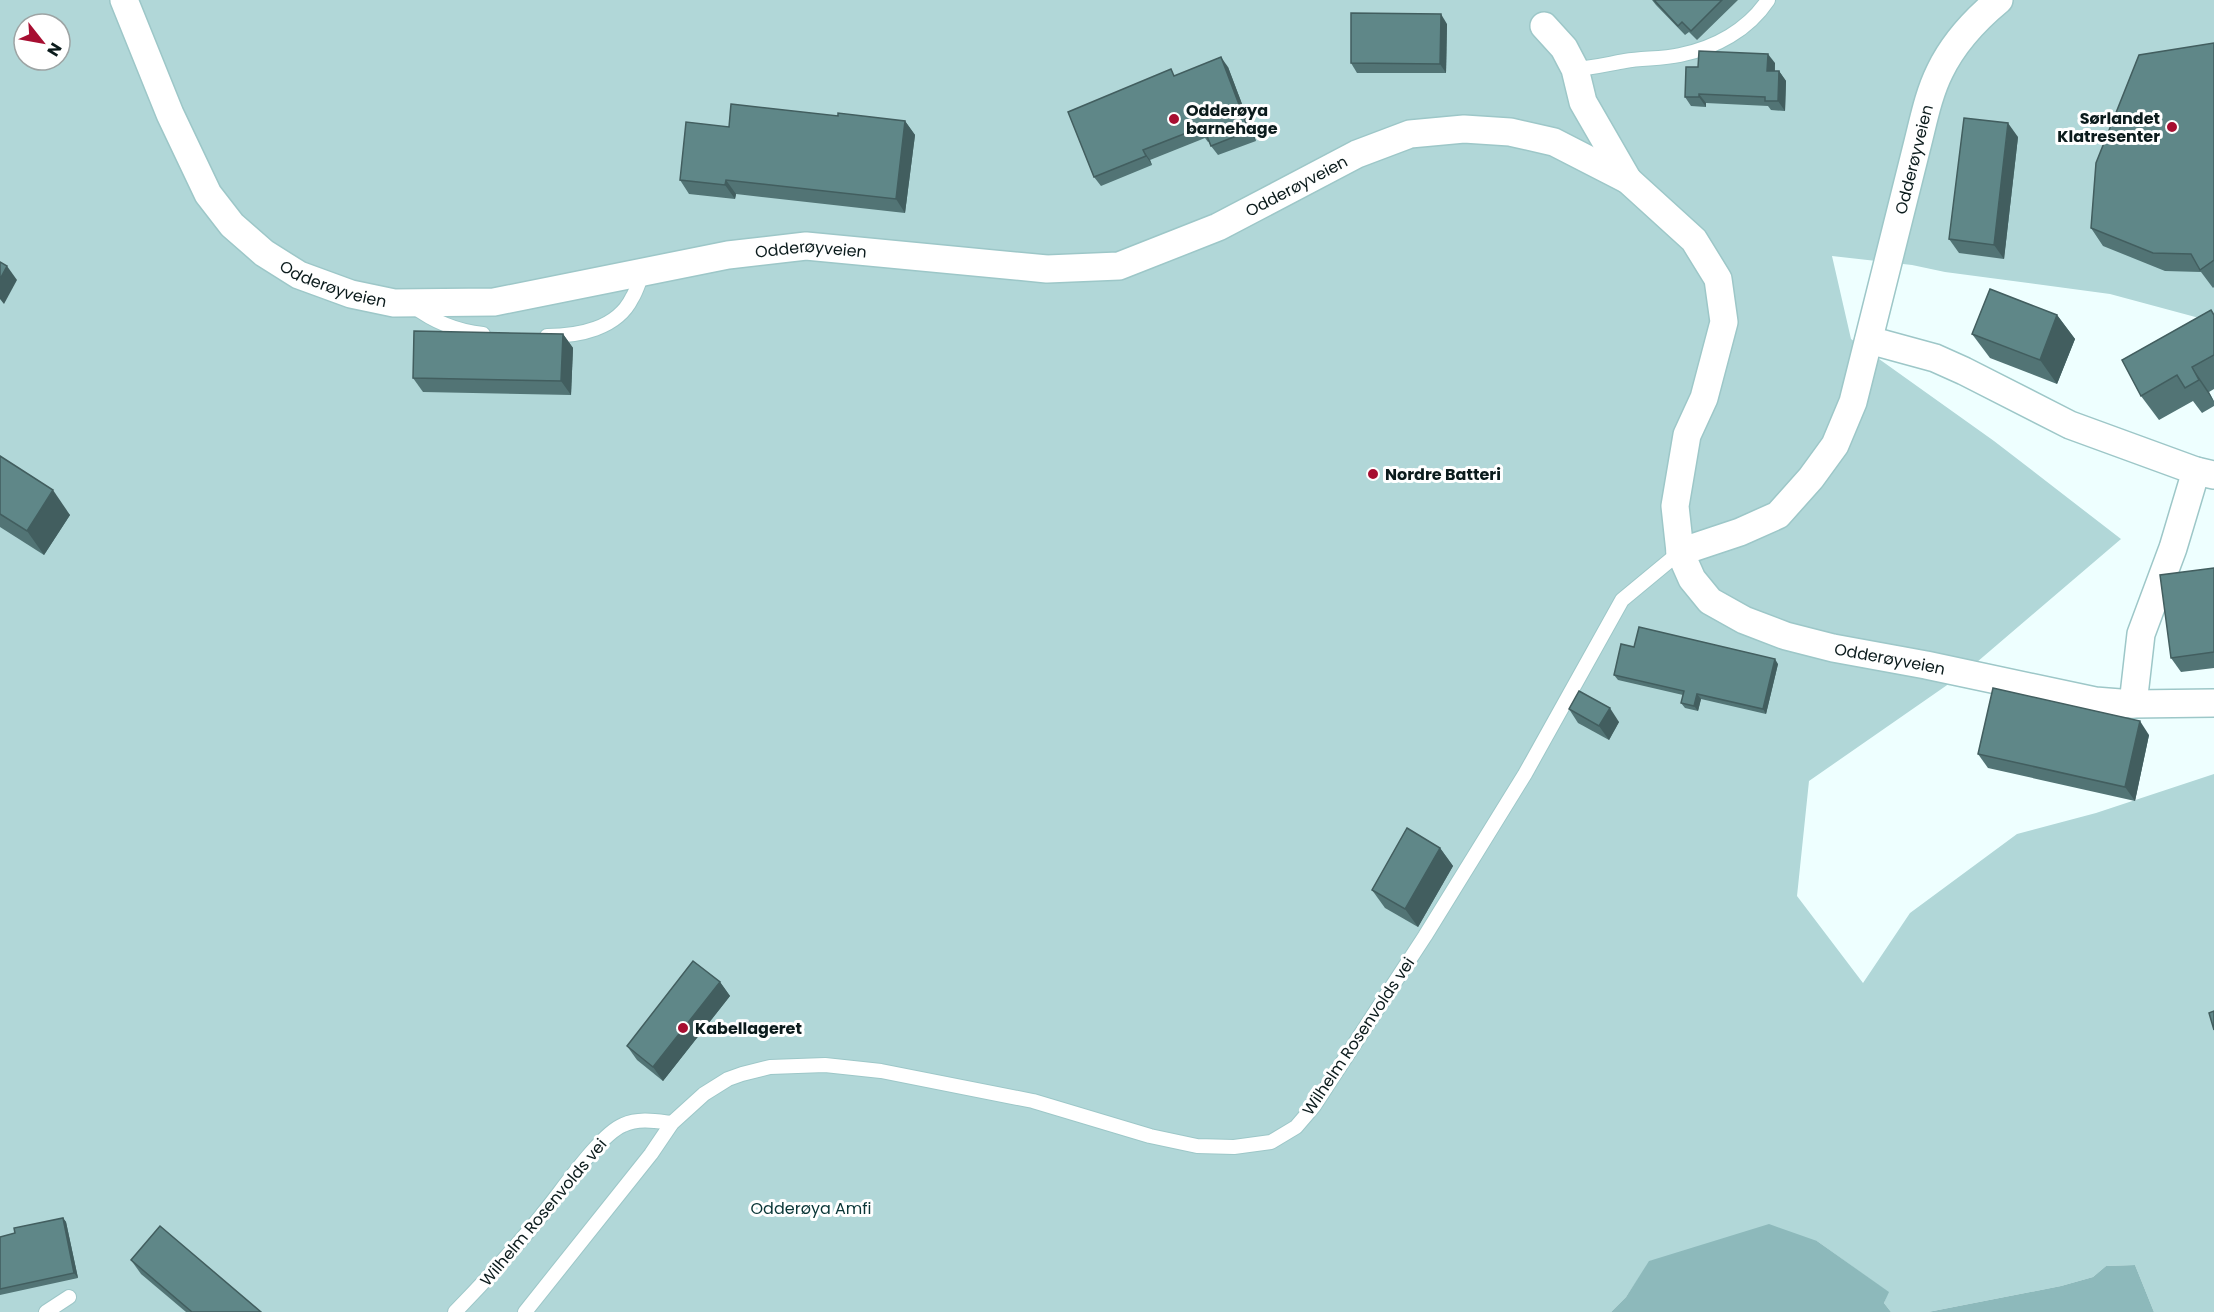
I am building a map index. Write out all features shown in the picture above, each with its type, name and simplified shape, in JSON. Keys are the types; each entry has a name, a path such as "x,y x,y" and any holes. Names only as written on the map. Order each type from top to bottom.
{"street":[{"name":"Odderøyveien","path":"124,0 170,114 208,194 232,225 264,253 299,275 351,294 394,303 494,302 728,255 806,246 1047,269 1119,266 1218,227 1357,154 1410,134 1464,129 1510,132 1554,142 1628,180 1694,240 1718,279 1724,322 1704,398 1687,435 1675,506 1680,552 1692,579 1710,601 1744,620 1786,636 1833,648 2095,701 2133,704 2214,703"},
{"name":"Odderøyveien","path":"1680,552 1740,531 1778,514 1811,478 1835,445 1853,402 1928,103 1940,71 1957,45 1980,15 1999,0"},
{"name":"Odderøyveien","path":"1545,26 1564,48 1575,69 1583,102 1628,180"},
{"path":"1869,340 1935,358 2070,425 2205,473 2141,634 2133,704"}],"lane":[{"path":"1575,69 1680,56 1707,48 1735,34 1761,11 1768,0"},
{"path":"531,337 559,336 600,328 632,300 643,272"},
{"path":"410,303 430,319 467,333 500,336"},
{"name":"Wilhelm Rosenvolds vei","path":"525,1312 651,1154 672,1123 704,1094 728,1079 770,1067 825,1065 881,1071 1033,1101 1183,1144 1225,1147 1253,1145 1271,1142 1284,1136 1296,1127 1314,1106 1425,936 1556,721 1622,600 1680,552"},
{"name":"Wilhelm Rosenvolds vei","path":"455,1312 486,1281 578,1169 613,1131 639,1120 672,1123"},
{"path":"46,1312 69,1297"}],"green space":[{"name":"Odderøya Amfi","path":"0,0 2214,0 2214,322 2110,294 1945,272 1912,265 1832,256 1851,339 1994,441 2121,539 1963,674 1809,781 1797,896 1863,983 1910,913 2017,834 2096,813 2214,774 2214,1312 2154,1312 2135,1265 2106,1266 2093,1277 2061,1286 1928,1312 1891,1312 1884,1303 1888,1292 1817,1241 1650,1261 1626,1297 1611,1312 0,1312"}],"shaded area":[{"path":"1769,1224 1817,1241 1889,1292 1884,1303 1891,1312 1611,1312 1626,1297 1649,1261"},
{"path":"2135,1265 2154,1312 1928,1312 2061,1286 2093,1277 2106,1266"}],"building":[{"path":"1654,0 1722,0 1691,31 1682,22 1678,26"},
{"path":"1351,13 1441,14 1440,64 1351,63"},
{"name":"Sørlandet Klatresenter","path":"2214,43 2214,260 2200,270 2191,254 2153,253 2091,228 2096,163 2139,55"},
{"path":"1699,51 1768,54 1767,71 1779,71 1778,101 1765,101 1765,97 1699,94 1699,97 1685,97 1686,67 1698,67"},
{"path":"1221,57 1249,131 1211,146 1205,131 1201,132 1199,128 1143,150 1146,156 1094,177 1068,112 1171,69 1174,76"},
{"path":"731,104 905,121 896,199 726,180 725,185 680,180 686,122 729,127"},
{"path":"1964,118 2008,123 1994,245 1949,239"},
{"path":"0,262 7,266 0,279"},
{"path":"1990,289 2057,315 2040,360 1972,334"},
{"path":"2211,310 2214,315 2214,355 2192,367 2199,380 2185,388 2177,375 2141,396 2122,360"},
{"path":"414,331 563,334 561,381 413,378"},
{"path":"0,456 53,490 27,531 0,514"},
{"path":"2214,568 2214,652 2171,658 2160,575"},
{"path":"1639,627 1775,659 1763,709 1697,694 1694,706 1681,703 1684,691 1614,675 1621,644 1634,647"},
{"path":"1993,688 2140,721 2125,787 1978,754"},
{"path":"1579,691 1610,708 1599,726 1569,709"},
{"path":"1407,828 1440,848 1405,909 1372,890"},
{"path":"693,961 720,982 653,1067 627,1046"},
{"path":"2214,1011 2214,1030 2209,1013"},
{"path":"63,1218 74,1273 0,1289 0,1237 15,1233 14,1228"},
{"path":"160,1226 261,1312 192,1312 131,1260"}],"place":[{"name":"Odderøya barnehage","path":"1174,119"},
{"name":"Sørlandet Klatresenter","path":"2172,127"},
{"name":"Nordre Batteri","path":"1373,474"},
{"name":"Kabellageret","path":"683,1028"}]}
